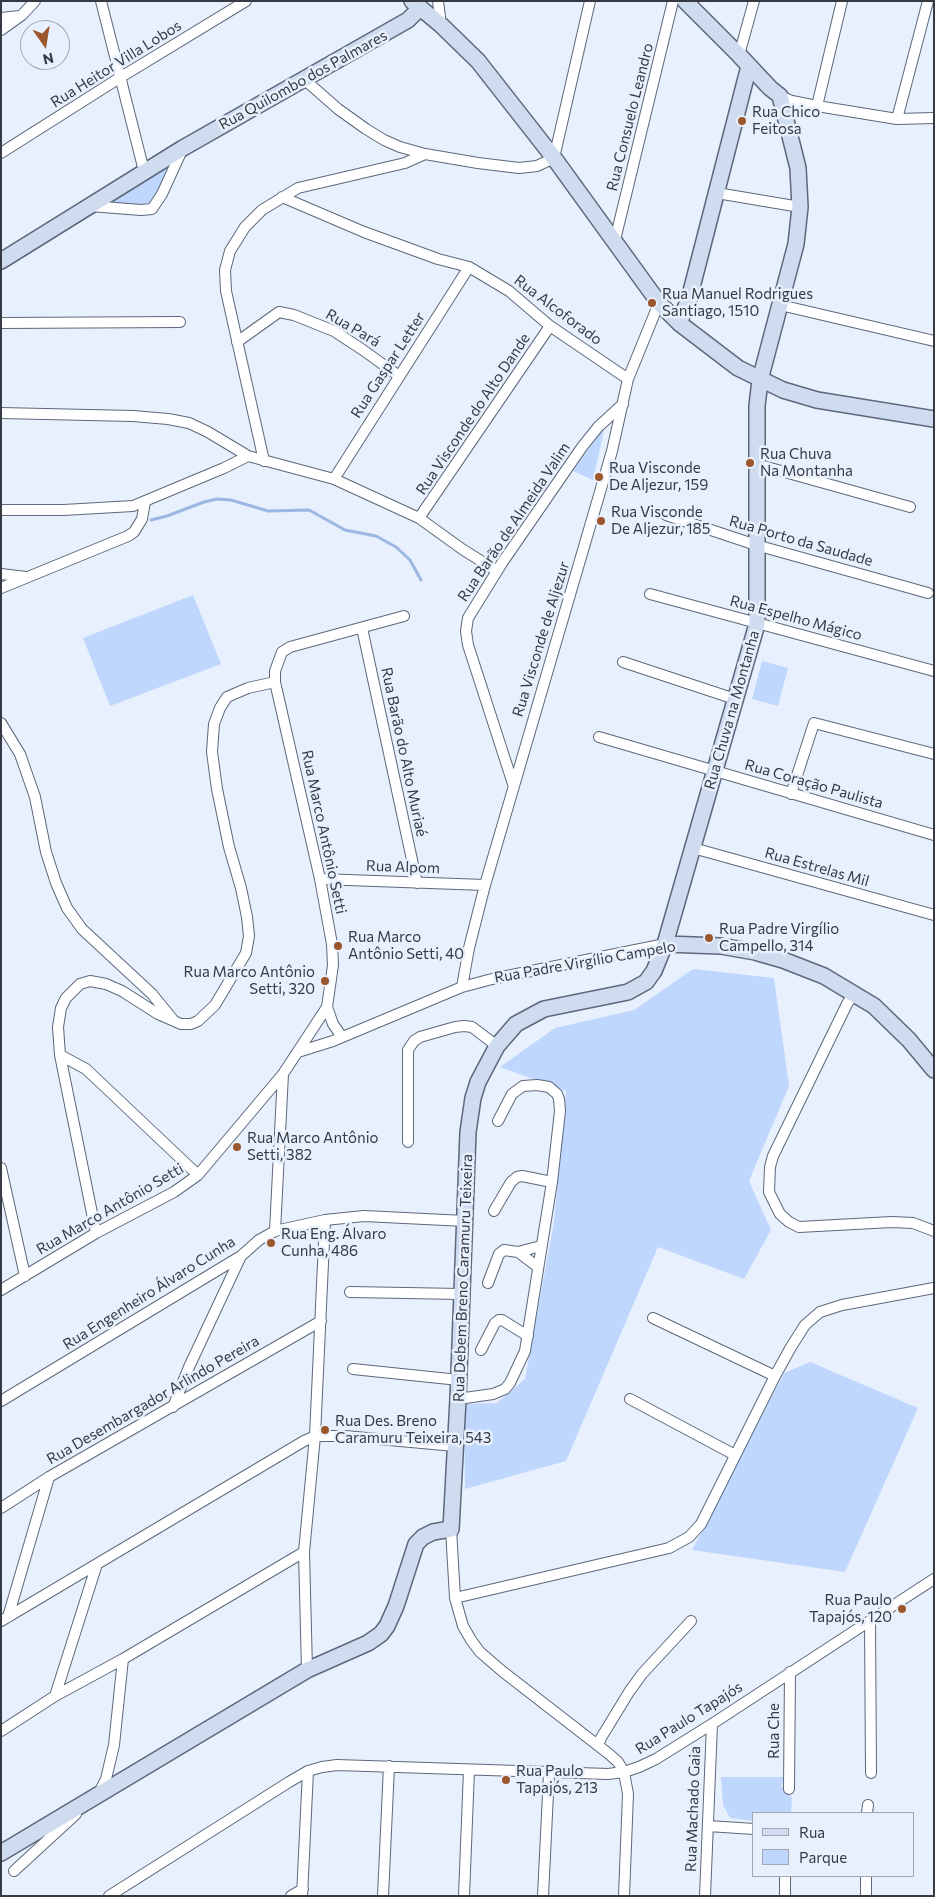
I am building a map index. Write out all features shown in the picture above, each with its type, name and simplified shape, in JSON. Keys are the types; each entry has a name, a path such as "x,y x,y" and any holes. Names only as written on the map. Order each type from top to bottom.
{"street":[{"path":"1,30 22,15 35,1"},
{"path":"101,1 144,171"},
{"name":"Rua Heitor Villa Lobos","path":"1,153 230,5 246,1"},
{"path":"438,1 440,25"},
{"path":"554,158 590,1"},
{"name":"Rua Consuelo Leandro","path":"615,240 673,1"},
{"path":"685,1 780,96 792,101 816,106 897,119 934,118"},
{"path":"679,323 689,300 717,193 754,1"},
{"path":"816,106 842,1"},
{"path":"897,119 928,1"},
{"path":"420,4 478,61 554,158 659,303 679,323 738,368 783,390 817,400 934,419"},
{"name":"Rua Quilombo dos Palmares","path":"1,261 144,171 408,20 420,4"},
{"path":"1,18 22,15"},
{"path":"305,80 338,109 366,129 392,143 425,154 492,165 524,168 537,166 554,158"},
{"name":"Rua Chuva na Montanha","path":"665,944 757,624 757,406 760,380 796,244 800,207 798,168 780,96"},
{"path":"88,206 141,210 152,209 162,194 183,148"},
{"path":"264,461 226,291 225,270 230,251 245,227 262,210 298,188 372,172 405,163 425,154"},
{"path":"717,193 800,207"},
{"name":"Rua Alcoforado","path":"282,197 364,232 438,259 469,267 508,291 550,326 628,379"},
{"name":"Rua Gaspar Letter","path":"334,479 469,267"},
{"name":"Rua Visconde de Aljezur","path":"462,987 469,948 485,885 612,451 628,379 659,303"},
{"path":"780,305 934,341"},
{"name":"Rua Pará","path":"237,342 279,312 294,315 334,331 399,376"},
{"path":"1,322 180,322"},
{"name":"Rua Visconde do Alto Dande","path":"419,518 550,326"},
{"name":"Rua Barão de Almeida Valim","path":"513,784 468,645 466,631 468,618 497,571 582,447 598,427 623,404"},
{"path":"1,413 133,416 189,423 248,456 334,479 419,518 497,571"},
{"path":"1,510 133,506 248,456"},
{"path":"756,464 910,507"},
{"path":"1,588 128,536 134,532 142,519 145,502"},
{"name":"Rua Porto da Saudade","path":"666,515 756,545 928,593"},
{"path":"1,574 27,578"},
{"name":"Rua Espelho Mágico","path":"650,594 934,671"},
{"name":"Rua Marco Antônio Setti","path":"1,1290 96,1234 174,1192 198,1175 284,1074 327,1007 333,965 332,944 320,879 275,682 275,670 282,652 290,647 404,616"},
{"name":"Rua Barão do Alto Muriaé","path":"362,628 417,883"},
{"path":"623,662 735,699"},
{"path":"96,1234 60,1055 58,1027 61,1008 66,998 80,984 90,981 106,984 122,991 152,1010 175,1022 186,1025 198,1021 214,1004 246,953 249,936 248,917 229,847 217,789 212,752 214,724 220,708 227,698 248,688 275,682"},
{"path":"1,723 20,754 30,780 36,797 51,868 67,908 82,929 152,994 175,1022"},
{"path":"791,794 814,723 934,754"},
{"name":"Rua Coração Paulista","path":"599,737 934,835"},
{"name":"Rua Estrelas Mil","path":"693,848 934,915"},
{"name":"Rua Alpom","path":"320,879 485,885"},
{"name":"Rua Padre Virgílio Campelo","path":"298,1052 342,1037 462,987 492,979 665,944 721,946 755,952 783,960 824,976 874,1006 909,1040 934,1070"},
{"name":"Rua Debem Breno Caramuru Teixeira","path":"624,1772 618,1762 480,1652 463,1626 455,1598 451,1529 459,1380 468,1132 473,1098 485,1066 497,1046 516,1024 544,1010 628,992 639,987 646,982 654,971 665,944"},
{"path":"854,993 773,1156 770,1167 769,1192 780,1214 789,1222 799,1227 892,1222 913,1223 934,1231"},
{"path":"327,1007 333,1024 342,1037"},
{"path":"408,1142 408,1050 410,1044 420,1036 464,1026 472,1027 497,1046"},
{"path":"60,1055 86,1069 198,1175"},
{"path":"275,1231 284,1074"},
{"path":"458,1399 493,1394 505,1389 510,1383 525,1351 552,1182 560,1111 559,1099 548,1087 537,1085 523,1086 512,1094 498,1120"},
{"path":"2,1172 24,1276"},
{"path":"494,1210 511,1182 517,1177 522,1176 552,1182"},
{"name":"Rua Engenheiro Álvaro Cunha","path":"1,1401 241,1256 260,1240 275,1231 325,1220 364,1216 465,1220"},
{"path":"307,1665 304,1552 315,1436 325,1220"},
{"path":"518,1252 542,1246"},
{"path":"488,1283 499,1254 509,1250 518,1252 538,1267"},
{"path":"173,1408 189,1367 241,1256"},
{"path":"455,1598 669,1548 689,1538 701,1524 790,1347 805,1325 820,1312 842,1305 934,1288"},
{"path":"350,1292 461,1294"},
{"path":"653,1318 775,1376"},
{"path":"481,1350 495,1323 499,1320 528,1336"},
{"name":"Rua Desembargador Arlindo Pereira","path":"1,1508 49,1477 173,1408 321,1321"},
{"path":"352,1368 459,1380"},
{"path":"630,1398 735,1455"},
{"path":"5,1619 315,1436 345,1436 455,1446"},
{"path":"5,1619 49,1477"},
{"path":"1,1842 106,1779 307,1665 328,1662 358,1649 380,1634 387,1626 396,1606 416,1544 423,1536 451,1529"},
{"path":"1,1730 55,1696 123,1659 304,1552"},
{"path":"55,1696 97,1564"},
{"name":"Rua Paulo Tapajós","path":"109,1896 308,1771 330,1765 549,1773 608,1774 624,1772 656,1759 934,1579"},
{"path":"598,1746 601,1738 638,1680 691,1621"},
{"path":"870,1621 871,1773"},
{"path":"14,1871 98,1794 106,1779 116,1731 123,1659"},
{"path":"1,1853 307,1665"},
{"name":"Rua Che","path":"789,1790 790,1672"},
{"name":"Rua Machado Gaia","path":"705,1896 712,1724"},
{"path":"384,1896 389,1766"},
{"path":"464,1896 469,1770"},
{"path":"291,1896 302,1892 308,1771"},
{"path":"624,1772 628,1794 624,1896"},
{"path":"543,1896 549,1773"},
{"path":"708,1826 752,1829"},
{"path":"785,1877 785,1896"},
{"path":"866,1877 866,1896"}],"green space":[{"path":"173,163 154,201 150,205 104,204"},
{"path":"605,426 593,480 573,471"},
{"path":"193,595 221,664 110,706 83,638"},
{"path":"762,661 788,668 778,706 752,699"},
{"path":"693,969 774,978 789,1086 749,1181 771,1230 744,1279 658,1247 566,1461 465,1489 464,1404 497,1403 525,1379 554,1222 566,1091 500,1067 555,1028 634,1010"},
{"path":"810,1362 918,1408 845,1572 692,1550 784,1373"},
{"path":"721,1777 785,1777 781,1786 792,1798 791,1812 752,1812 752,1821 730,1818 723,1805"}],"waterway":[{"path":"151,520 217,499 231,500 268,511 309,510 345,530 376,536 396,547 410,560 421,580"}],"place":[{"name":"Rua Chico Feitosa","path":"742,121"},
{"name":"Rua Manuel Rodrigues Santiago, 1510","path":"652,303"},
{"name":"Rua Chuva Na Montanha","path":"750,463"},
{"name":"Rua Visconde De Aljezur, 159","path":"599,477"},
{"name":"Rua Visconde De Aljezur, 185","path":"601,521"},
{"name":"Rua Padre Virgílio Campello, 314","path":"709,938"},
{"name":"Rua Marco Antônio Setti, 40","path":"338,946"},
{"name":"Rua Marco Antônio Setti, 320","path":"325,981"},
{"name":"Rua Marco Antônio Setti, 382","path":"237,1147"},
{"name":"Rua Eng. Álvaro Cunha, 486","path":"271,1243"},
{"name":"Rua Des. Breno Caramuru Teixeira, 543","path":"325,1430"},
{"name":"Rua Paulo Tapajós, 120","path":"902,1609"},
{"name":"Rua Paulo Tapajós, 213","path":"506,1780"}]}
